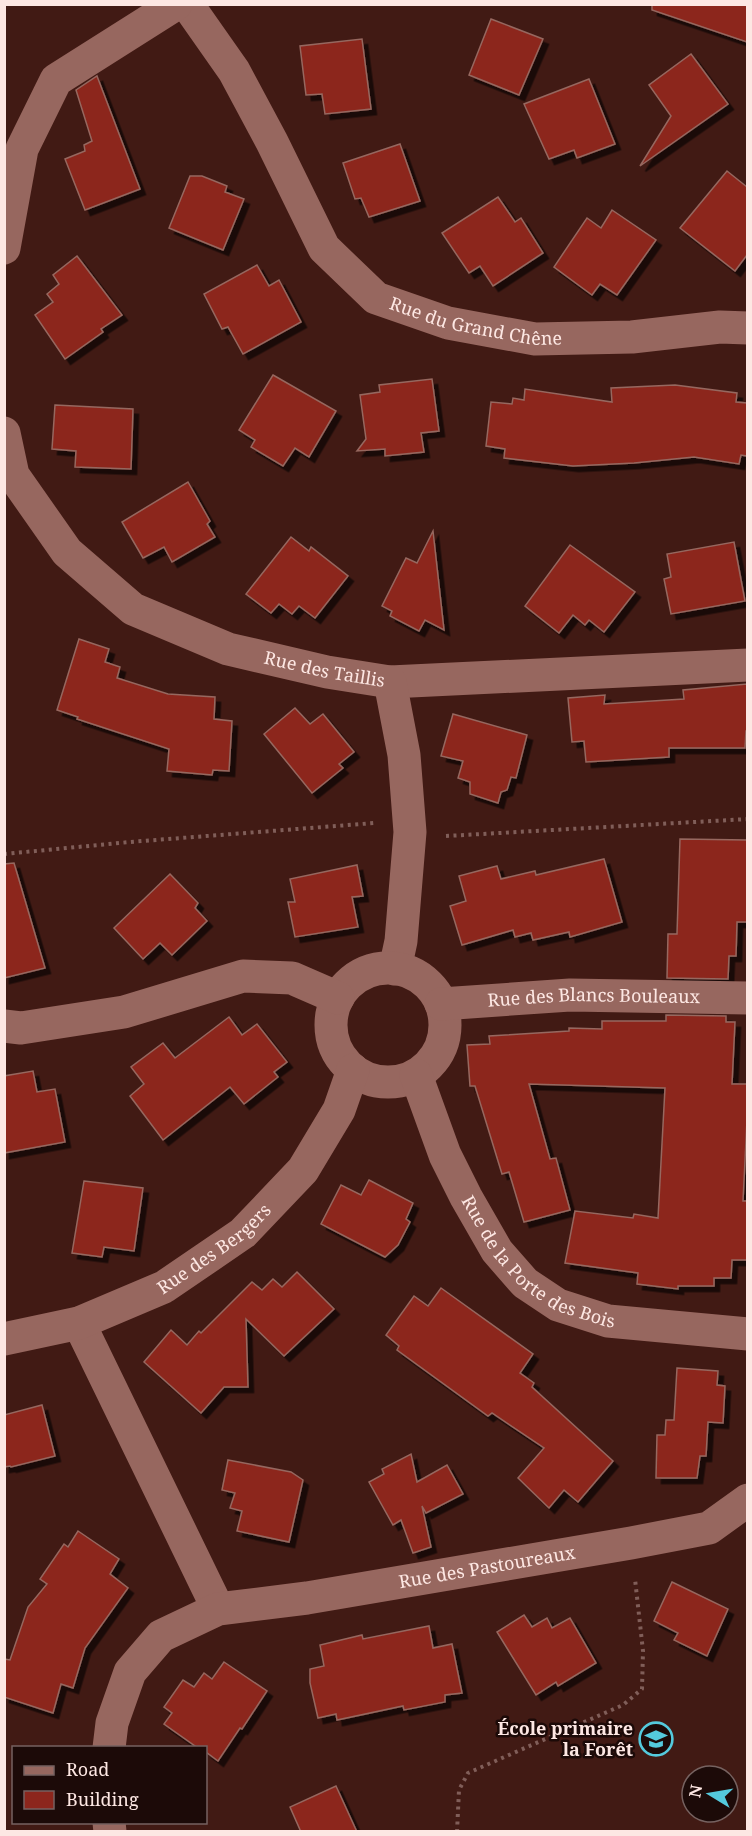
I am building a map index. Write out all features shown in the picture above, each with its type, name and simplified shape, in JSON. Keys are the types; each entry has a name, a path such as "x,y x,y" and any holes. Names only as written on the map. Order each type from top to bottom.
{"street":[{"path":"4,248 22,149 56,81 176,4"},
{"name":"Rue du Grand Chêne","path":"187,4 234,71 324,248 376,298 448,323 535,339 632,337 720,327 747,328"},
{"name":"Rue des Taillis","path":"4,433 13,475 67,552 133,609 228,649 327,672 390,682 747,664"},
{"path":"390,682 404,755 410,832 401,941 395,969"},
{"path":"378,969 395,969 410,972 434,991 441,1004 445,1020 444,1036 439,1052 429,1066 416,1075 400,1081 383,1082 367,1079 352,1070 334,1044 331,1028 338,998 349,984 362,975 378,969"},
{"path":"4,1026 21,1028 124,1012 243,976 292,978 338,998"},
{"name":"Rue des Blancs Bouleaux","path":"441,1004 570,995 747,998"},
{"name":"Rue des Bergers","path":"4,1339 79,1323 164,1287 243,1233 303,1170 339,1110 352,1070"},
{"name":"Rue de la Porte des Bois","path":"416,1075 445,1155 466,1197 497,1251 525,1283 558,1305 608,1321 747,1334"},
{"path":"79,1323 218,1609"},
{"name":"Rue des Pastoureaux","path":"109,1746 112,1724 130,1672 161,1636 218,1609 307,1598 710,1528 747,1500"}],"path":[{"path":"457,1832 459,1790 468,1773 623,1705 642,1689 643,1651 631,1543"}],"building":[{"path":"652,4 747,4 747,42 652,10"},
{"path":"491,19 543,39 519,95 469,75"},
{"path":"362,39 371,109 325,114 322,94 306,95 300,46"},
{"path":"691,54 728,104 640,166 671,116 649,85"},
{"path":"97,76 140,189 85,210 65,159 85,151 84,145 92,141 76,90"},
{"path":"589,79 615,144 577,158 574,150 549,159 524,104"},
{"path":"400,144 420,201 369,217 361,198 355,199 343,163"},
{"path":"727,171 747,187 747,255 735,271 680,228"},
{"path":"190,176 202,176 227,186 225,192 244,199 223,250 169,228"},
{"path":"498,197 515,222 521,218 543,253 493,286 480,266 469,273 442,233"},
{"path":"612,210 656,240 617,295 600,284 592,295 554,267 587,218 601,228"},
{"path":"77,256 122,315 101,329 103,332 65,359 35,315 53,302 47,294 59,284 53,275"},
{"path":"257,265 269,286 279,280 301,322 243,354 228,327 222,329 204,294"},
{"path":"273,375 336,411 309,457 295,448 283,466 251,447 255,440 239,430"},
{"path":"432,379 439,431 421,433 424,452 385,456 385,449 357,451 366,439 360,395 380,392 379,385"},
{"path":"675,385 737,393 736,402 747,403 747,456 741,455 739,464 694,457 573,466 504,458 505,449 486,446 491,402 512,404 513,398 524,400 525,389 612,402 611,388"},
{"path":"55,405 133,409 131,469 75,467 76,451 52,449"},
{"path":"188,482 210,521 207,524 215,537 172,562 164,547 143,558 122,522"},
{"path":"433,531 444,630 425,620 419,631 390,616 392,611 382,606 406,558 417,563"},
{"path":"291,537 309,551 311,547 348,576 315,618 299,606 292,614 279,604 271,613 246,594"},
{"path":"734,542 745,601 671,614 664,579 671,577 667,554"},
{"path":"570,545 635,592 604,632 589,620 585,625 573,615 559,633 525,606"},
{"path":"79,639 109,649 105,662 120,667 117,678 168,694 215,697 214,719 232,721 229,771 213,770 212,775 167,771 169,749 77,719 78,717 57,710"},
{"path":"747,684 745,748 669,748 669,757 586,762 584,741 572,742 568,698 605,695 604,704 684,699 683,690"},
{"path":"295,708 310,724 323,714 354,752 339,764 343,768 312,793 264,734"},
{"path":"453,714 527,735 516,778 511,777 507,790 501,792 498,803 470,794 470,782 458,778 463,761 441,756"},
{"path":"680,839 747,840 747,922 737,922 736,956 729,956 728,979 667,978 668,934 677,934"},
{"path":"604,859 622,922 570,937 569,932 533,940 531,933 515,937 513,930 462,945 450,906 466,901 459,876 497,866 501,879 535,871 536,875"},
{"path":"14,863 45,968 4,978 4,864"},
{"path":"357,865 363,896 352,897 358,927 295,937 288,902 295,902 290,879"},
{"path":"170,874 198,903 195,908 207,921 172,955 160,943 143,959 114,928"},
{"path":"666,1015 726,1016 726,1022 735,1022 732,1084 747,1084 743,1201 747,1201 747,1260 732,1260 731,1278 714,1278 714,1286 678,1286 678,1289 637,1284 638,1273 565,1263 575,1211 633,1218 634,1214 658,1218 665,1088 529,1084 550,1159 556,1158 570,1210 524,1222 509,1172 502,1174 475,1086 470,1086 467,1045 490,1044 489,1036 569,1031 569,1028 602,1029 602,1021 666,1021"},
{"path":"229,1017 242,1035 257,1024 287,1062 274,1072 278,1077 244,1104 230,1087 163,1140 130,1096 144,1084 131,1067 163,1043 175,1058"},
{"path":"33,1071 37,1092 55,1089 65,1142 4,1153 4,1076"},
{"path":"369,1180 413,1203 406,1219 410,1222 398,1245 385,1257 321,1224 341,1185 361,1195"},
{"path":"84,1181 143,1188 134,1251 104,1247 102,1257 72,1253"},
{"path":"297,1272 334,1309 284,1356 246,1319 248,1387 224,1387 201,1413 144,1362 171,1330 187,1345 252,1282 262,1290 273,1279 282,1287"},
{"path":"441,1288 533,1354 520,1373 534,1383 532,1387 613,1461 578,1502 564,1490 549,1508 518,1478 544,1448 492,1413 488,1416 397,1350 399,1346 386,1335 414,1296 428,1306"},
{"path":"677,1368 718,1371 717,1385 725,1386 723,1423 708,1422 706,1456 700,1456 697,1478 656,1478 657,1435 665,1435 666,1420 674,1420"},
{"path":"42,1405 55,1456 4,1467 4,1415"},
{"path":"411,1454 417,1482 447,1465 463,1494 426,1513 422,1506 431,1547 413,1553 401,1520 393,1525 369,1482 384,1474 382,1469"},
{"path":"228,1460 291,1472 303,1480 289,1542 237,1531 242,1511 230,1508 235,1493 222,1490"},
{"path":"78,1531 119,1559 110,1574 128,1588 85,1648 73,1688 61,1684 53,1713 4,1697 4,1659 10,1660 28,1607 47,1584 40,1579 64,1544 68,1547"},
{"path":"672,1582 728,1609 707,1656 674,1640 678,1633 654,1621"},
{"path":"524,1615 532,1627 547,1618 552,1628 570,1618 596,1663 558,1686 556,1682 536,1695 497,1632"},
{"path":"429,1626 433,1648 452,1644 462,1693 445,1695 445,1702 404,1710 403,1706 337,1720 336,1714 318,1718 310,1683 310,1669 324,1666 320,1645 362,1635 363,1639"},
{"path":"224,1662 267,1691 218,1761 207,1753 207,1746 195,1746 164,1724 172,1713 164,1707 183,1680 194,1687 204,1673 212,1679"},
{"path":"336,1786 357,1832 301,1832 290,1807"}],"place":[{"name":"École primaire la Forêt","path":"656,1739"}]}
